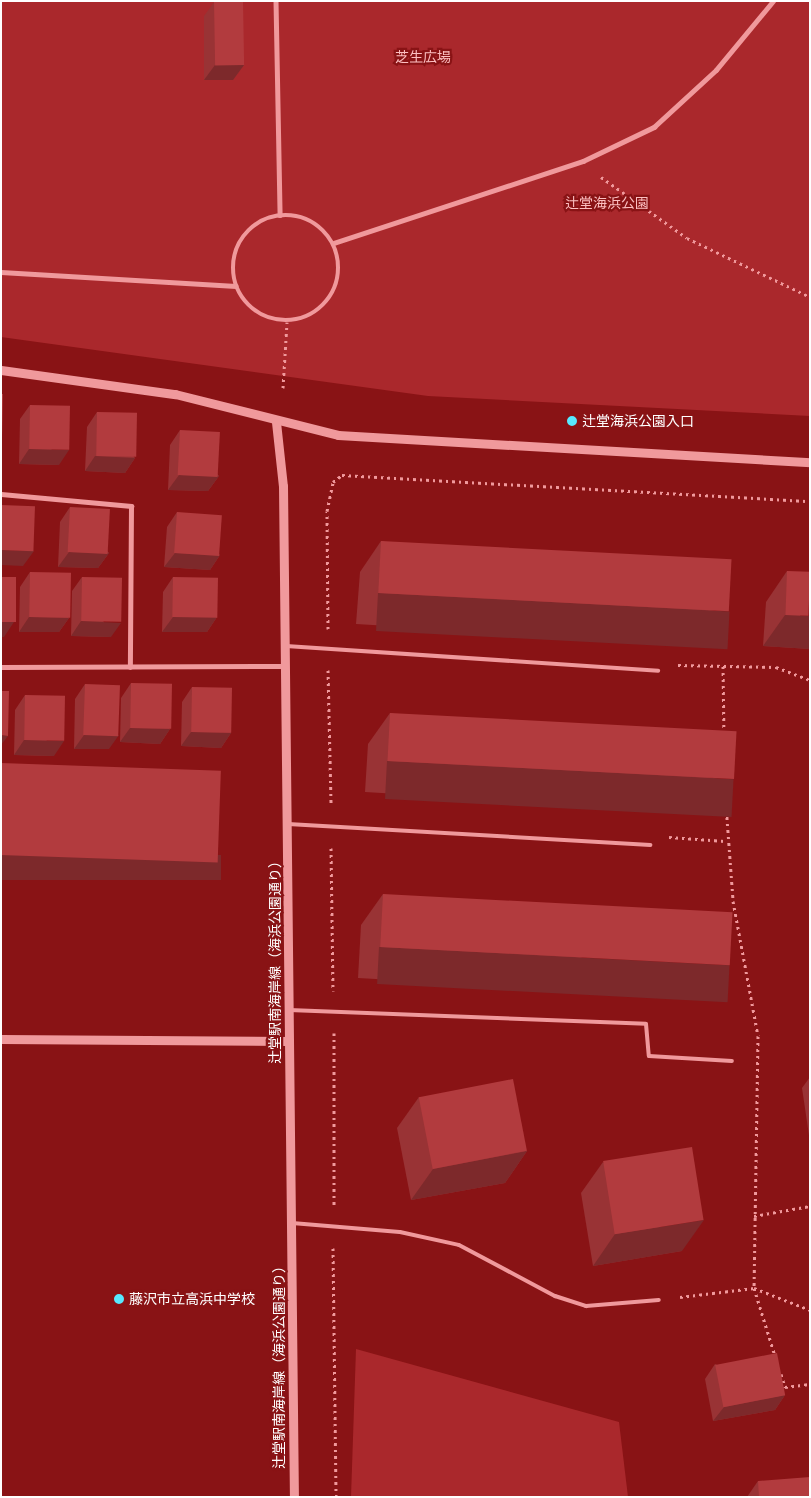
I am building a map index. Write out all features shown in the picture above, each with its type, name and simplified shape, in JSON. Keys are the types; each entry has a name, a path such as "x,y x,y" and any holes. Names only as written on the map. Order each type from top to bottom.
{"street":[{"path":"276,1 280,215"},
{"path":"334,243 583,161 654,127 716,70 773,1"},
{"path":"280,215 301,217 320,227 334,243 339,279 332,296 321,310 287,322 256,312 236,286 232,268 246,232 280,215"},
{"path":"1,272 236,286"},
{"path":"1,370 175,394 276,422 338,435 810,462"},
{"name":"辻堂駅南海岸線（海浜公園通り）","path":"276,422 284,486 294,1497"},
{"path":"1,494 130,506 130,667"},
{"path":"1,668 285,666"},
{"path":"1,1039 289,1041"}],"lane":[{"path":"286,646 658,671"},
{"path":"288,824 650,844"},
{"path":"289,1010 646,1024 649,1056 732,1061"},
{"path":"292,1223 400,1232 458,1245 555,1296 586,1306 659,1300"}],"path":[{"path":"583,161 687,238 810,297"},
{"path":"283,388 287,322"},
{"path":"658,671 667,665 776,667 810,680"},
{"path":"723,666 724,744"},
{"path":"725,782 725,841 758,1036 754,1288 777,1360"},
{"path":"650,844 667,837 725,841"},
{"path":"754,1216 810,1206"},
{"path":"659,1300 754,1288 810,1310"},
{"path":"779,1369 785,1387 810,1384"}],"green space":[{"name":"辻堂海浜公園","path":"1,1 810,1 810,416 428,396 1,337"},
{"path":"356,1349 619,1422 628,1497 351,1497"}],"building":[{"path":"243,1 244,65 215,65 214,2"},
{"path":"1,394 3,394 2,438 1,438"},
{"path":"30,405 70,406 69,450 29,449"},
{"path":"97,412 137,413 136,457 96,456"},
{"path":"180,430 220,432 218,477 178,475"},
{"path":"1,505 35,506 33,551 1,550"},
{"path":"70,507 110,509 108,554 68,552"},
{"path":"177,512 222,515 219,556 174,553"},
{"path":"381,541 732,559 729,611 378,593"},
{"path":"787,571 810,572 808,616 785,615"},
{"path":"30,572 71,573 70,618 29,617"},
{"path":"1,577 16,577 16,622 1,622"},
{"path":"82,577 122,578 121,622 81,621"},
{"path":"173,577 218,578 217,618 172,617"},
{"path":"131,683 172,684 171,729 130,728"},
{"path":"85,684 120,685 118,736 83,735"},
{"path":"192,687 232,688 231,733 191,732"},
{"path":"1,691 9,691 8,736 1,735"},
{"path":"25,695 65,696 64,741 24,740"},
{"path":"390,713 737,731 734,779 387,761"},
{"path":"1,763 221,771 218,863 1,855"},
{"path":"383,894 733,912 730,965 380,947"},
{"path":"513,1079 527,1151 433,1169 419,1097"},
{"path":"692,1147 704,1220 615,1234 603,1161"},
{"path":"777,1353 785,1395 723,1407 715,1365"},
{"path":"810,1477 810,1497 759,1497 758,1481"}],"place":[{"name":"辻堂海浜公園入口","path":"572,421"},
{"name":"藤沢市立高浜中学校","path":"119,1299"}],"park label":[{"name":"芝生広場","path":"423,57"}]}
